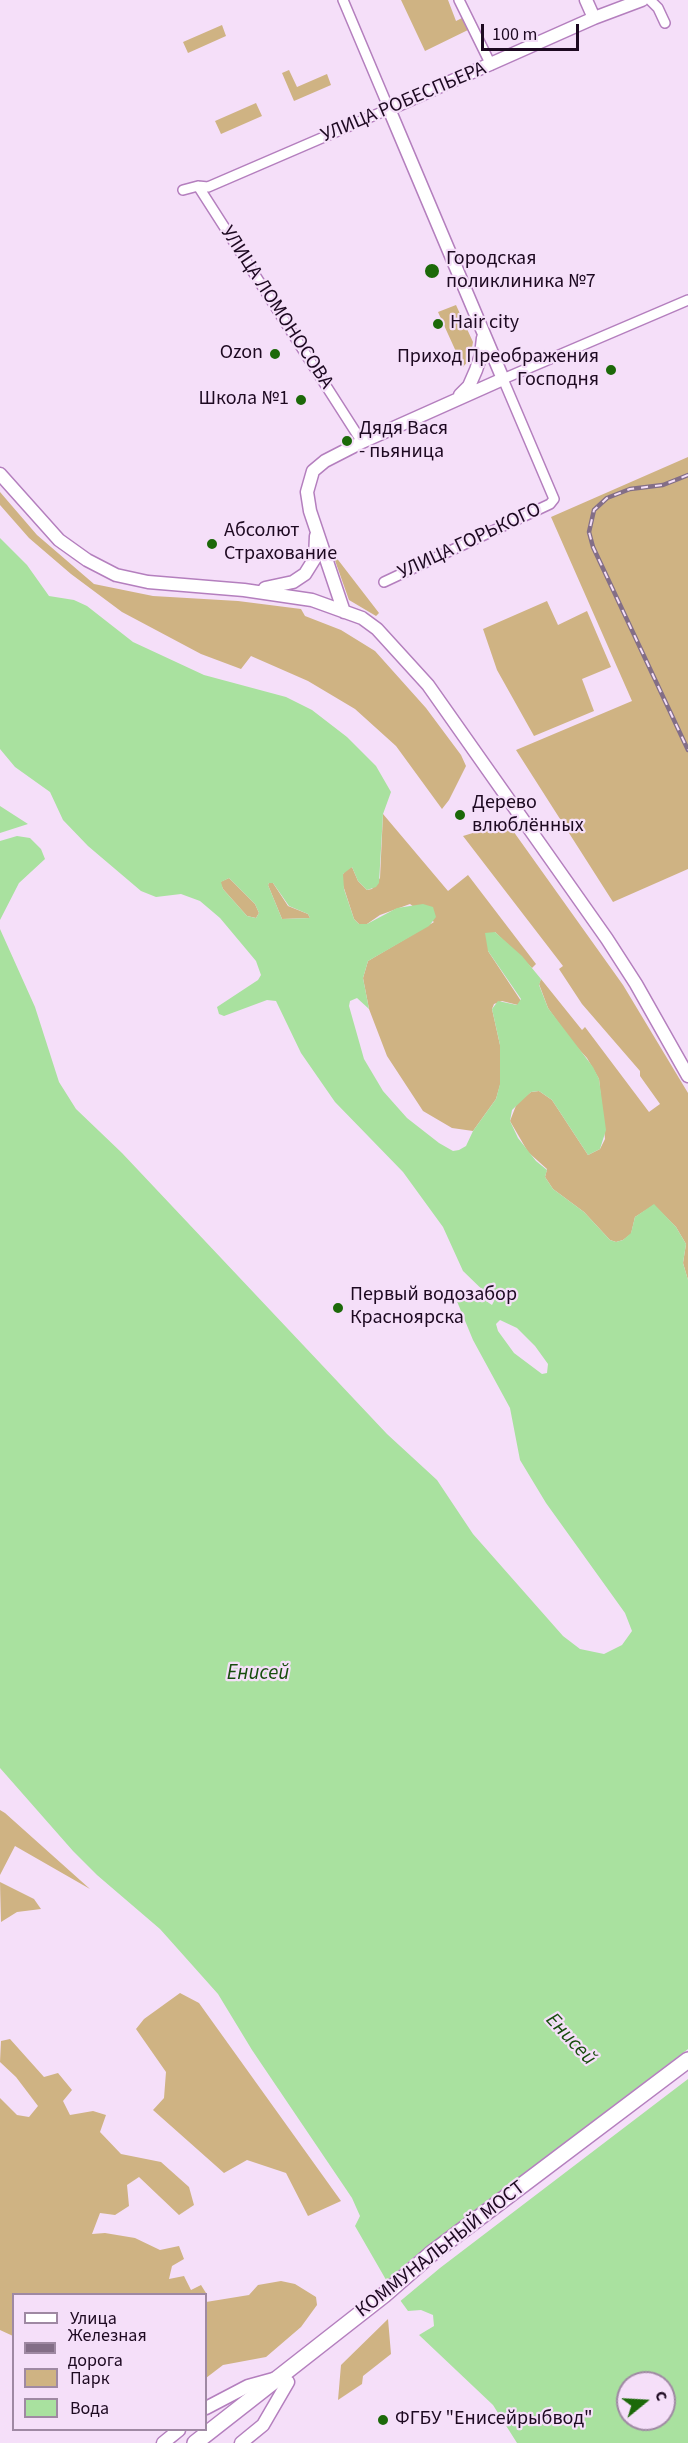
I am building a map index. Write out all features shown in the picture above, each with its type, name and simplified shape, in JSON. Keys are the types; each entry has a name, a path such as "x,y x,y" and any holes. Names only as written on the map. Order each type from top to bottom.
{"highway":[{"name":"КОММУНАЛЬНЫЙ МОСТ","path":"362,2317 431,2254 688,2060"},
{"name":"КОММУНАЛЬНЫЙ МОСТ","path":"210,2443 284,2379 442,2254 688,2068"},
{"name":"КОММУНАЛЬНЫЙ МОСТ","path":"195,2443 284,2379"}],"main road":[{"path":"586,0 594,18"},
{"name":"УЛИЦА РОБЕСПЬЕРА","path":"389,109 594,18 642,0"},
{"path":"344,612 308,500 309,478 319,465 362,441 503,379 389,109"},
{"path":"454,400 469,386 482,355 482,332"},
{"path":"0,474 59,540 100,568 127,578 148,582 244,590 312,600 362,618 377,629 428,685 607,939 636,984 688,1076"},
{"path":"244,590 279,586 305,574 315,558 316,528"},
{"path":"207,2407 242,2388 284,2379"},
{"path":"241,2443 263,2425 284,2379"},
{"path":"163,2443 178,2431"}],"street":[{"path":"343,0 389,109"},
{"path":"459,0 491,65"},
{"path":"650,0 658,8 665,23"},
{"name":"УЛИЦА РОБЕСПЬЕРА","path":"198,186 207,188 389,109"},
{"path":"183,190 198,186"},
{"name":"УЛИЦА ЛОМОНОСОВА","path":"198,186 362,441"},
{"path":"503,379 688,300"},
{"name":"УЛИЦА ГОРЬКОГО","path":"384,582 550,504 554,499 503,379"}],"green space":[{"path":"401,0 448,0 456,21 462,18 468,30 425,51"},
{"path":"222,25 226,36 188,53 183,42"},
{"path":"289,70 297,87 327,74 331,85 294,101 282,73"},
{"path":"256,103 262,116 221,134 215,121"},
{"path":"456,305 473,342 470,359 463,367 438,312"},
{"path":"688,457 688,869 613,902 516,750 632,701 551,517"},
{"path":"0,492 37,535 94,584 153,596 238,601 301,609 305,616 341,630 375,651 426,708 461,755 466,766 449,800 442,809 396,746 355,709 308,681 251,656 241,669 201,654 122,612 71,574 29,538 0,505"},
{"path":"332,552 379,613 376,616 349,600"},
{"path":"547,601 558,625 587,611 611,667 582,679 594,711 534,736 497,670 483,629"},
{"path":"383,814 448,891 468,875 536,964 532,968 495,932 488,951 521,1001 518,1005 502,1001 494,1004 492,1009 500,1045 500,1085 496,1099 473,1131 452,1128 423,1111 387,1056 369,1009 363,978 368,961 434,922 410,904 380,915 367,924 359,924 354,919 341,879 345,870 352,867 358,881 367,890 372,889 380,878"},
{"path":"499,825 511,828 623,985 688,1093 688,1280 683,1263 686,1244 676,1227 654,1205 635,1217 631,1234 616,1242 610,1240 584,1212 553,1189 545,1177 547,1169 528,1152 510,1121 517,1103 531,1092 539,1091 552,1100 588,1155 600,1149 605,1139 599,1079 587,1058 572,1042 548,1008 539,984 541,979 582,1030 585,1027 649,1112 660,1104 640,1076 640,1071 582,1004 559,969 563,966 463,836"},
{"path":"229,878 255,904 259,913 256,918 247,916 223,889 220,882"},
{"path":"269,883 273,883 288,906 308,914 310,918 282,919"},
{"path":"0,1810 90,1889 15,1846 0,1875"},
{"path":"0,1882 34,1899 41,1909 17,1912 1,1922"},
{"path":"180,1993 199,2003 341,2201 308,2216 286,2173 247,2160 224,2173 153,2110 164,2098 166,2072 136,2029 144,2019"},
{"path":"10,2039 44,2077 58,2073 72,2090 63,2101 70,2115 93,2111 106,2115 100,2132 121,2154 161,2162 189,2187 194,2205 179,2215 139,2177 127,2185 129,2206 115,2215 100,2213 92,2234 105,2233 135,2238 160,2250 179,2246 184,2259 172,2266 169,2279 184,2276 191,2290 201,2285 206,2293 12,2293 12,2336 0,2330 0,2098 17,2115 29,2117 38,2106 16,2077 0,2062 1,2041"},
{"path":"281,2281 295,2284 316,2297 317,2305 301,2327 266,2357 223,2365 207,2377 207,2302 249,2295 258,2285"},
{"path":"388,2319 391,2354 363,2376 362,2384 338,2400 341,2365"}],"water":[{"name":"Енисей","path":"0,538 27,565 49,596 74,600 87,606 133,642 204,675 286,697 312,710 347,737 376,766 391,792 383,814 379,883 376,887 367,890 358,881 352,867 343,874 344,889 354,919 359,924 367,924 397,908 423,904 433,907 436,917 429,926 368,961 363,978 369,1009 357,998 350,1001 349,1006 364,1059 383,1091 407,1118 439,1143 453,1151 459,1150 466,1146 473,1131 496,1099 500,1084 500,1045 492,1009 498,1001 517,1005 521,999 488,951 485,933 495,932 522,956 541,979 539,985 548,1008 593,1067 599,1079 606,1130 600,1149 588,1155 552,1100 539,1091 531,1092 512,1110 510,1121 518,1138 536,1161 547,1170 545,1177 553,1189 584,1212 610,1240 616,1242 623,1240 631,1233 635,1217 654,1204 676,1227 686,1244 683,1263 688,1280 688,2443 517,2443 493,2405 419,2335 434,2326 433,2315 421,2310 408,2311 389,2285 355,2226 360,2216 352,2198 252,2050 218,1994 160,1929 97,1875 73,1851 0,1768 0,929 35,1007 59,1082 76,1109 122,1153 387,1434 437,1480 473,1534 563,1636 580,1649 604,1654 622,1645 632,1631 625,1613 546,1503 520,1460 510,1408 473,1340 456,1299 464,1290 473,1290 492,1305 494,1301 463,1271 443,1227 403,1172 335,1102 301,1053 276,1001 267,1000 224,1016 219,1014 217,1007 258,980 261,975 256,961 220,918 200,901 181,894 156,897 141,891 88,846 63,820 50,792 15,767 0,749","holes":["229,878 255,904 259,913 256,918 247,916 223,889 221,882","269,883 273,883 289,906 308,914 310,918 282,919","500,1320 517,1328 535,1346 548,1364 547,1373 542,1374 514,1353 498,1331 496,1324"]},
{"path":"0,806 28,824 0,833"},
{"path":"17,836 30,838 41,849 45,859 19,883 0,920 0,841"}],"pier":[{"path":"688,2049 688,2079 440,2268 398,2303 384,2283 414,2257"}],"railway":[{"path":"688,475 663,485 630,489 607,498 594,510 589,532 593,547 688,750"}],"place":[{"name":"Городская поликлиника №7","path":"432,271"},
{"name":"Hair city","path":"438,324"},
{"name":"Ozon","path":"275,354"},
{"name":"Приход Преображения Господня","path":"611,370"},
{"name":"Школа №1","path":"301,400"},
{"name":"Дядя Вася - пьяница","path":"347,441"},
{"name":"Абсолют Страхование","path":"212,544"},
{"name":"Дерево влюблённых","path":"460,815"},
{"name":"Первый водозабор Красноярска","path":"338,1308"},
{"name":"ФГБУ \"Енисейрыбвод\"","path":"383,2420"}]}
